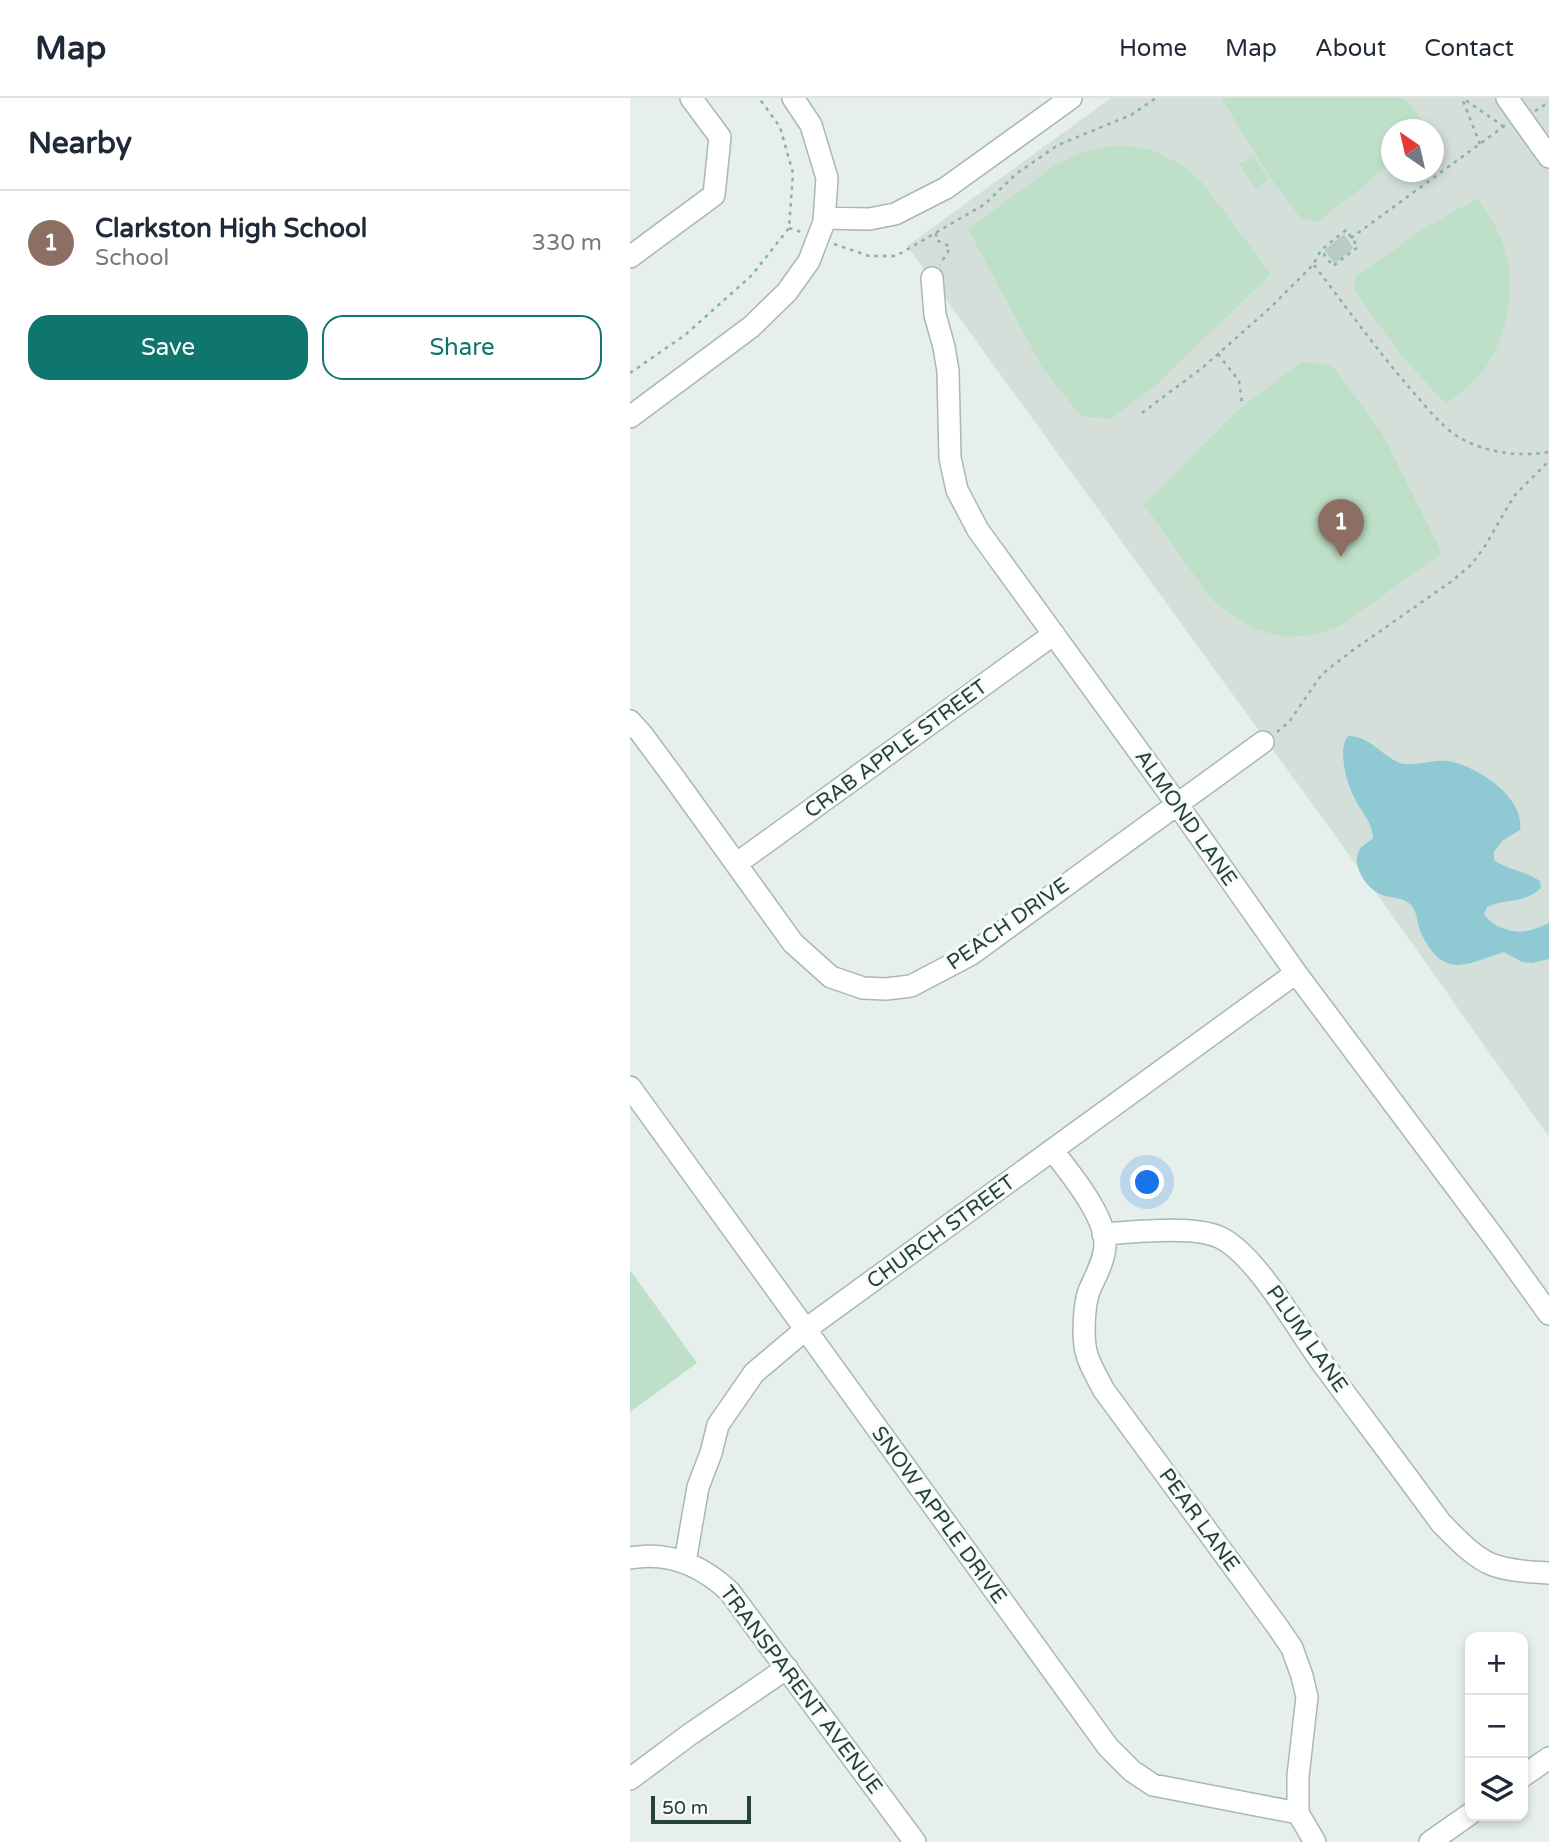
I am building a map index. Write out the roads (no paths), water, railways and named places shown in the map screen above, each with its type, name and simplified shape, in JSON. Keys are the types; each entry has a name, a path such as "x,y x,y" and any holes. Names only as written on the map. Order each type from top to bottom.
{"street":[{"path":"630,257 715,195 720,137 691,98"},
{"path":"630,417 751,327 787,292 809,261 824,218 827,178 811,124 793,98"},
{"path":"824,218 869,219 895,214 946,188 1071,98"},
{"path":"1507,98 1549,156"},
{"path":"630,235 657,237"},
{"name":"ALMOND LANE","path":"932,278 935,315 948,370 950,458 957,490 978,530 1296,973 1549,1314"},
{"name":"CRAB APPLE STREET","path":"736,864 1054,634"},
{"name":"PEACH DRIVE","path":"630,721 793,943 831,977 863,988 886,989 911,986 970,955 1263,742"},
{"name":"CHURCH STREET","path":"685,1562 698,1487 718,1425 754,1373 806,1329 1296,973"},
{"name":"SNOW APPLE DRIVE","path":"630,1087 1108,1747 1132,1772 1153,1785 1298,1813"},
{"path":"1053,1151 1087,1197 1103,1234"},
{"name":"PLUM LANE","path":"1103,1234 1198,1232 1219,1237 1229,1243 1263,1277 1327,1368 1449,1530 1464,1546 1490,1564 1549,1573"},
{"name":"PEAR LANE","path":"1103,1234 1105,1244 1088,1295 1084,1318 1086,1355 1104,1389 1292,1648 1303,1676 1307,1697 1298,1776 1298,1813"},
{"name":"TRANSPARENT AVENUE","path":"630,1558 665,1556 685,1562 713,1576 729,1591 915,1842"},
{"path":"630,1779 787,1668"},
{"path":"1528,1773 1549,1758"},
{"path":"1298,1813 1315,1842"},
{"path":"1430,1842 1465,1818"}],"water":[{"path":"1348,736 1369,742 1400,763 1448,761 1460,764 1485,776 1507,795 1520,818 1520,830 1502,841 1494,852 1494,860 1540,881 1541,888 1521,899 1487,907 1484,914 1497,925 1520,932 1549,923 1549,959 1522,962 1504,952 1468,964 1458,965 1439,959 1420,931 1411,905 1404,900 1384,896 1370,887 1358,868 1357,855 1373,838 1369,822 1357,804 1346,776 1343,749"}],"place":[{"name":"Clarkston High School","path":"1341,557"}]}
